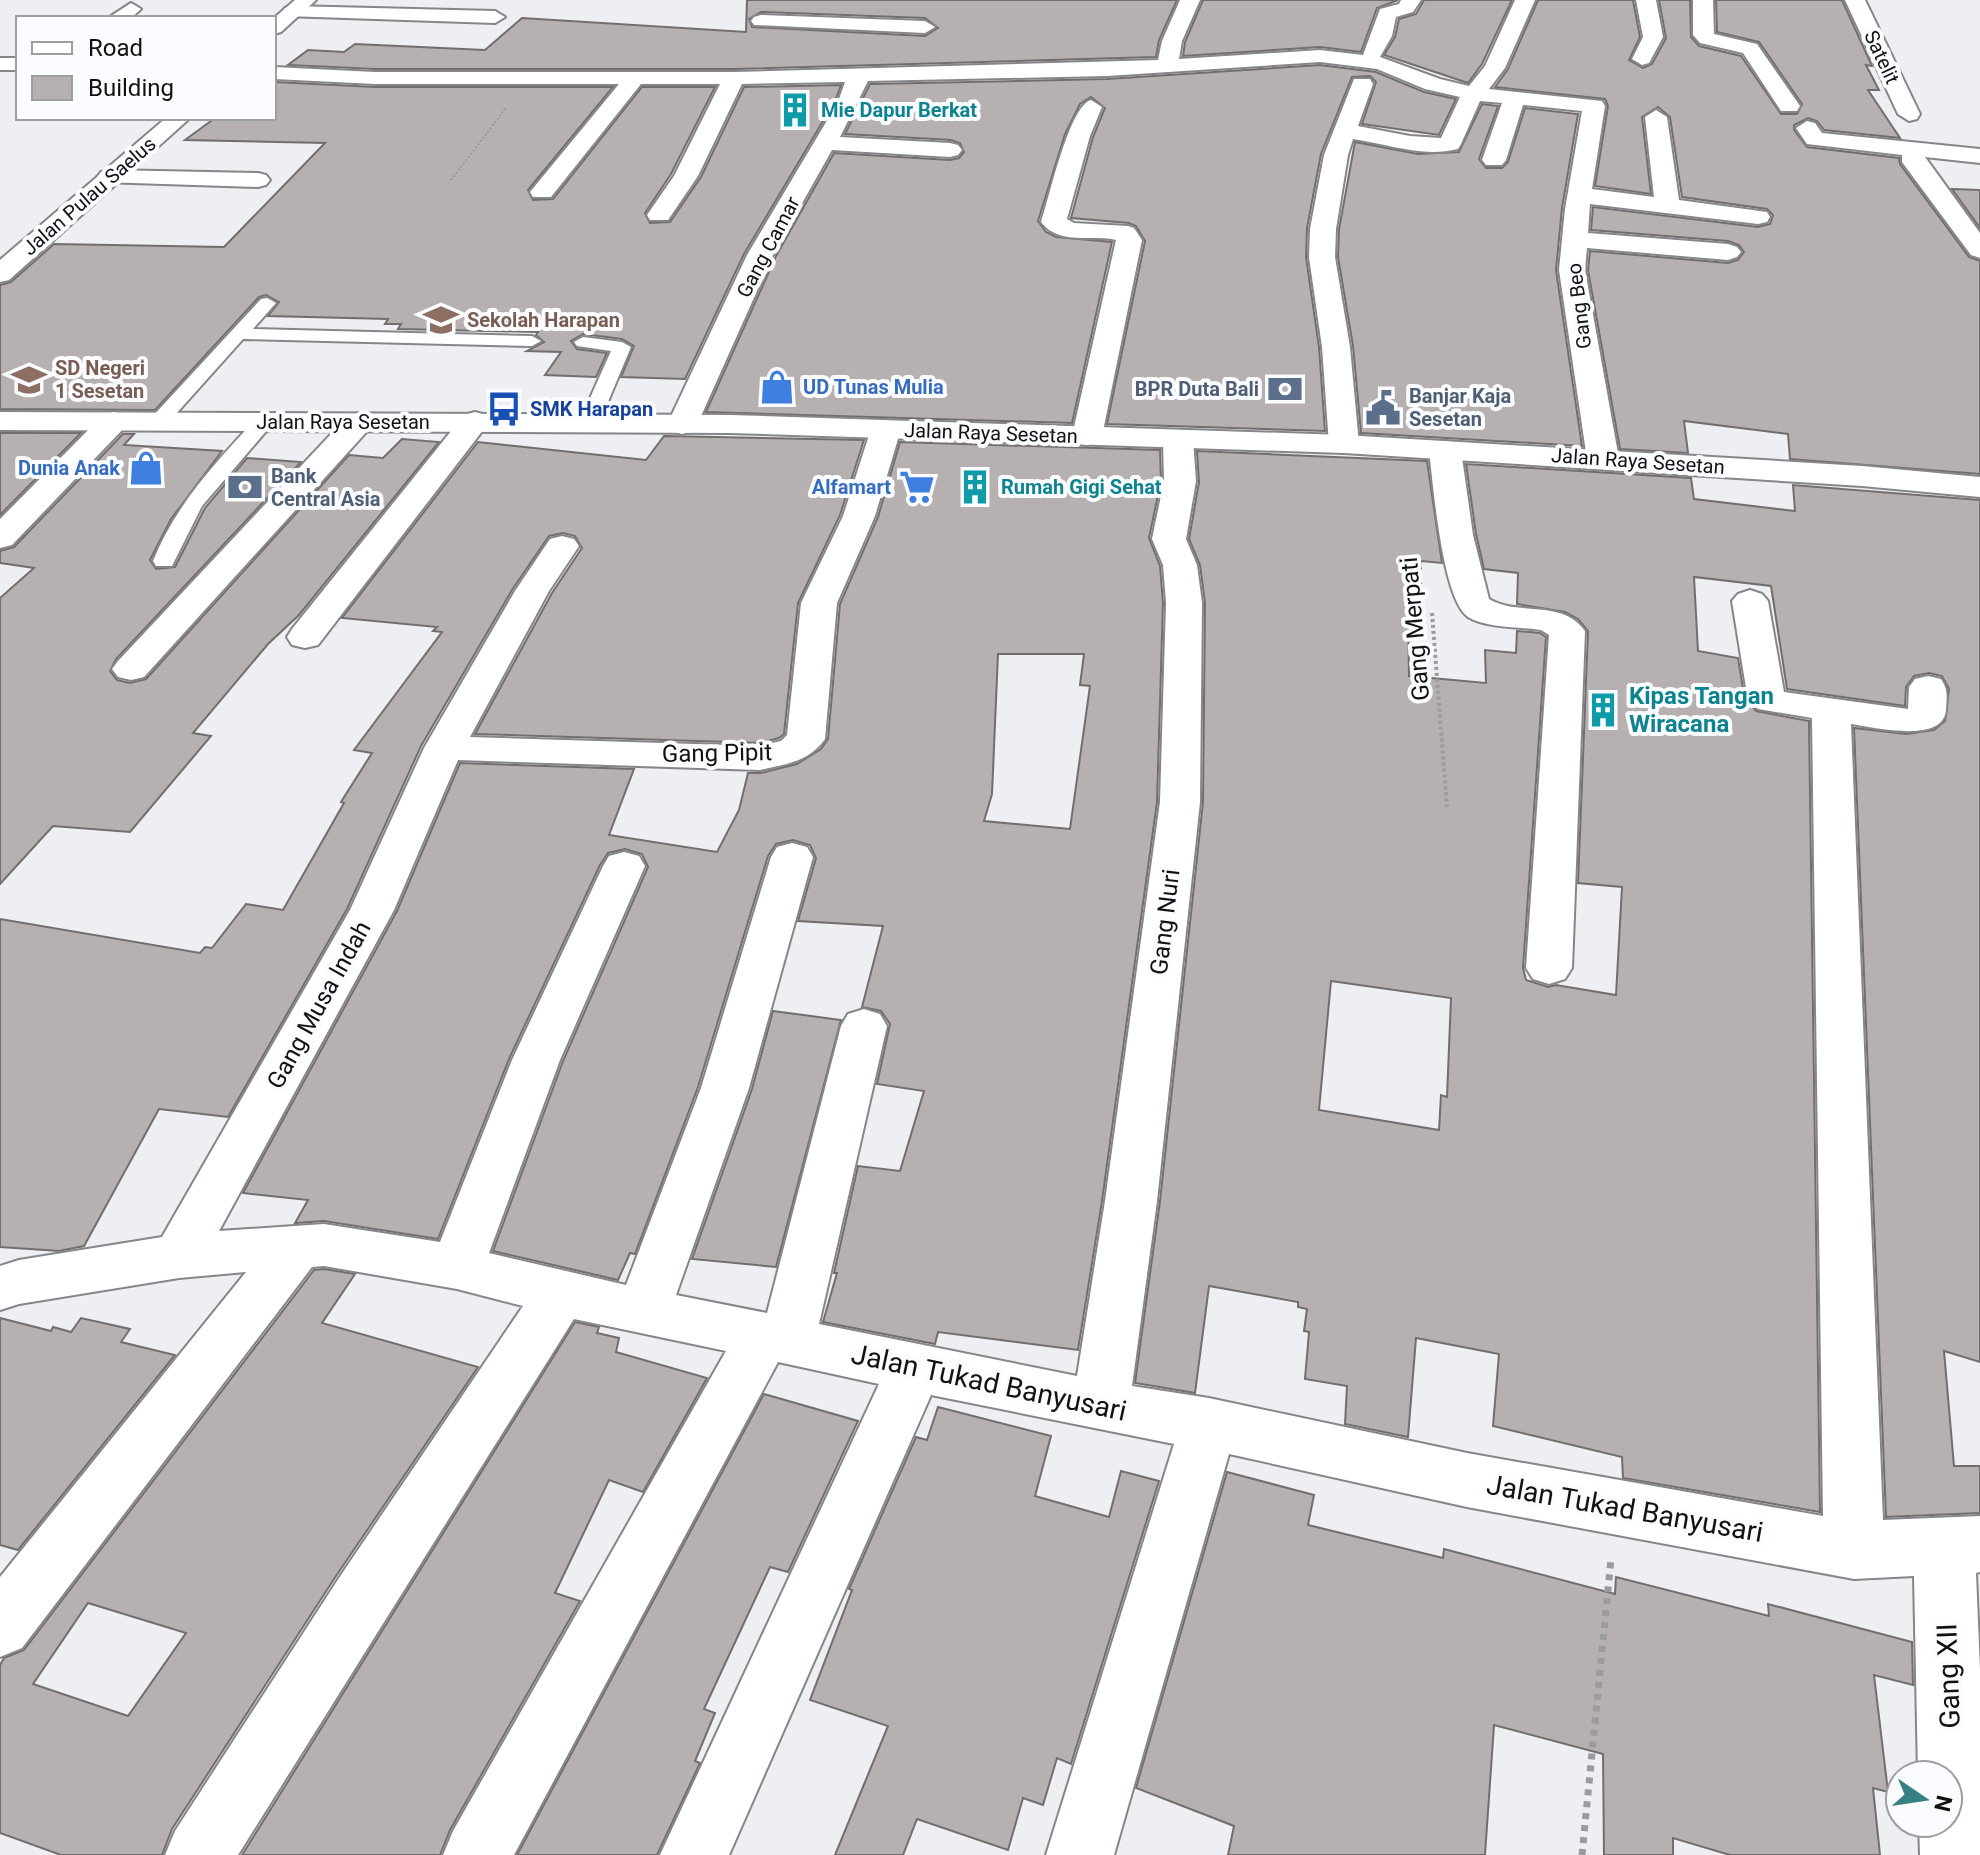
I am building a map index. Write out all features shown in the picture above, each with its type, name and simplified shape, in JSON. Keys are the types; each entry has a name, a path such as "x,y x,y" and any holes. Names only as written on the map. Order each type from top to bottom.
{"street":[{"path":"276,26 299,6 489,10 383,0"},
{"path":"1167,65 1172,41 1190,0"},
{"path":"1372,53 1382,36 1387,13 1406,8 1411,0"},
{"path":"1344,131 1373,134 1407,144 1450,144 1460,125 1463,110 1495,68 1525,0"},
{"path":"1642,59 1653,37 1646,0"},
{"path":"1703,0 1703,35 1707,39 1750,48 1789,106"},
{"name":"Satelit","path":"1855,0 1909,114"},
{"path":"898,73 936,9"},
{"path":"761,21 925,27"},
{"path":"276,73 528,79 734,78 1107,70 1286,57 1344,58 1388,65 1433,84 1514,100 1494,160"},
{"path":"1087,436 1129,240 1125,233 1119,231 1069,230 1054,222 1079,136 1103,101 1107,70"},
{"name":"Gang Camar","path":"682,425 760,255 856,89 856,81 863,75"},
{"path":"542,192 635,78"},
{"path":"659,215 692,164 734,78"},
{"path":"1344,444 1336,347 1322,257 1326,206 1344,131 1362,84"},
{"name":"Gang Beo","path":"1514,100 1594,106 1572,270 1603,459"},
{"path":"841,116 871,118"},
{"path":"1656,117 1667,205"},
{"name":"Jalan Pulau Saelus","path":"0,274 177,120"},
{"path":"1807,128 1815,139 1980,156"},
{"path":"825,143 950,150"},
{"path":"1918,152 1913,153 1914,162 1980,250"},
{"path":"109,177 258,180"},
{"path":"1580,195 1758,217"},
{"path":"1574,239 1728,252"},
{"name":"Jalan Raya Sesetan","path":"0,421 475,421 886,429 1344,444 1603,459 1980,487"},
{"path":"0,538 114,421"},
{"path":"305,637 475,421"},
{"path":"131,669 359,422"},
{"name":"Gang Pipit","path":"444,748 760,758 794,750 806,739 819,603 859,516 886,429"},
{"name":"Gang Nuri","path":"1101,1406 1131,1201 1180,802 1184,603 1180,565 1169,539 1180,481 1178,439"},
{"path":"1445,450 1456,535 1473,603 1483,611 1551,621 1567,631 1549,968"},
{"name":"Gang Musa Indah","path":"179,1256 372,910 444,748 532,591 562,546"},
{"path":"1750,601 1769,699 1831,712 1920,720 1927,715 1928,687"},
{"path":"1831,712 1854,1550"},
{"path":"643,1311 725,1088 792,857"},
{"path":"457,1267 536,1060 624,866"},
{"path":"477,1855 776,1338 864,1026"},
{"name":"Jalan Tukad Banyusari","path":"0,1288 19,1282 179,1256 324,1245 457,1267 561,1294 1101,1406 1209,1424 1467,1480 1854,1550 1962,1545"},
{"path":"0,1626 297,1247"},
{"path":"199,1855 561,1294"},
{"path":"694,1855 915,1367"},
{"path":"1080,1855 1209,1424"},
{"name":"Gang XII","path":"1954,1855 1962,1545"}],"lane":[{"path":"159,421 267,303"},
{"path":"240,334 532,341"},
{"path":"583,342 622,347 589,423"},
{"path":"164,561 186,510 264,422"}],"path":[{"path":"451,180 528,79"},
{"name":"Gang Merpati","path":"1431,599 1447,807"},
{"path":"1582,1855 1616,1507"}],"building":[{"path":"747,0 1177,0 1159,40 1156,57 734,69 375,69 288,65 308,50 344,52 355,44 485,50 522,18 746,32","holes":["761,12 925,18 938,28 925,36 752,27 749,19"]},
{"path":"1203,0 1398,0 1377,8 1361,52 1320,47 1183,56 1185,42"},
{"path":"1424,0 1512,0 1482,64 1468,83 1384,55 1395,37 1399,19 1416,14"},
{"path":"1538,0 1633,0 1640,37 1629,60 1643,68 1652,64 1666,38 1659,0 1690,0 1691,37 1699,46 1741,56 1781,114 1797,114 1802,104 1759,42 1717,32 1716,0 1842,0 1872,66 1866,65 1879,90 1868,90 1900,138 1824,130 1817,121 1808,118 1794,125 1794,130 1807,147 1899,158 1900,164 1969,257 1980,261 1980,474 1790,459 1788,434 1684,421 1688,453 1620,449 1588,270 1590,251 1728,263 1738,260 1744,252 1739,245 1728,241 1591,230 1593,207 1758,227 1770,224 1773,215 1767,209 1682,197 1670,117 1658,107 1642,117 1651,194 1595,186 1608,106 1605,99 1495,87 1508,69"},
{"path":"1320,65 1376,72 1424,92 1456,99 1439,135 1362,124 1376,82 1370,76 1352,77 1321,154 1307,228 1306,257 1319,347 1325,431 1107,424 1145,241 1136,226 1129,223 1071,218 1093,137 1105,108 1091,97 1080,104 1065,134 1038,221 1046,232 1056,237 1112,242 1072,423 706,412 776,256 834,153 950,160 959,158 964,152 960,143 951,140 845,134 870,84 1107,79"},
{"path":"276,82 375,87 613,87 528,190 533,200 553,199 642,87 715,87 671,174 645,213 650,223 670,222 701,177 744,87 841,85 835,101 744,254 685,379 621,377 634,346 622,339 583,334 571,341 577,349 607,353 596,377 545,375 561,352 527,351 544,342 536,335 538,332 398,329 401,324 385,324 388,319 268,316 279,302 266,295 259,297 155,410 0,409 0,285 11,282 54,244 224,247 325,143 185,140 212,120 276,120"},
{"path":"1482,104 1498,106 1479,159 1486,168 1502,168 1508,162 1525,108 1578,114 1562,208 1556,270 1582,446 1361,433 1353,346 1338,257 1339,229 1355,142 1418,154 1459,152"},
{"path":"1952,189 1980,190 1980,228"},
{"path":"0,433 81,433 0,515"},
{"path":"123,434 134,434 124,445 222,451 171,519 150,560 156,569 175,567 205,508 247,458 301,462 116,659 110,671 117,680 130,683 146,679 349,455 383,458 402,439 439,442 299,615 268,644 193,733 211,736 130,832 53,826 0,884 0,598 34,568 0,563 0,551 14,547"},
{"path":"664,436 864,440 840,515 798,603 784,734 760,743 475,734 552,593 582,548 575,536 563,533 549,536 512,590 421,746 347,909 228,1117 159,1109 84,1246 59,1251 0,1247 0,919 200,953 205,947 212,948 246,904 283,910 344,803 341,802 372,753 354,750 442,632 433,631 437,627 342,618 478,442 646,460"},
{"path":"900,442 1160,450 1161,481 1149,538 1160,566 1163,603 1157,802 1102,1201 1078,1350 938,1332 935,1344 823,1322 837,1273 834,1273 858,1166 900,1171 924,1091 877,1084 890,1024 881,1011 862,1007 883,926 798,921 816,858 810,845 793,840 776,844 768,856 698,1087 635,1254 630,1253 618,1280 493,1251 563,1061 648,867 642,854 625,849 608,853 600,865 509,1059 438,1239 324,1221 295,1223 308,1200 243,1193 397,911 460,763 634,769 609,835 717,852 739,810 748,773 797,764 821,749 828,739 840,604 878,517","holes":["998,654 1084,654 1080,685 1090,686 1070,829 984,821 992,794"]},
{"path":"1197,451 1427,461 1442,563 1421,561 1421,599 1408,598 1409,676 1486,683 1485,650 1516,653 1517,631 1540,633 1546,637 1523,968 1526,980 1548,987 1556,985 1616,995 1622,887 1578,883 1588,631 1578,619 1565,612 1517,604 1518,573 1484,569 1466,464 1691,478 1694,499 1795,511 1793,485 1980,500 1980,1362 1944,1351 1954,1466 1980,1466 1980,1513 1886,1517 1854,728 1906,734 1934,730 1945,721 1949,689 1942,676 1929,673 1914,676 1906,687 1905,706 1787,689 1771,586 1694,577 1698,651 1738,658 1744,694 1756,711 1809,721 1820,1512 1623,1478 1622,1457 1493,1426 1499,1354 1416,1338 1408,1437 1345,1424 1347,1386 1305,1379 1309,1332 1304,1331 1307,1309 1298,1307 1298,1302 1209,1286 1195,1393 1135,1383 1160,1201 1203,802 1205,603 1200,565 1189,539 1199,482","holes":["1331,981 1451,998 1447,1097 1441,1095 1439,1130 1319,1110"]},
{"path":"773,1011 841,1020 776,1267 692,1259 752,1089"},
{"path":"314,1270 355,1274 322,1323 478,1367 336,1576 172,1829 162,1855 61,1855 0,1833 0,1665 4,1658 24,1650","holes":["88,1603 186,1633 128,1716 33,1684"]},
{"path":"0,1318 51,1331 53,1327 71,1332 81,1318 130,1329 121,1342 175,1355 18,1550 0,1545"},
{"path":"575,1322 599,1327 597,1333 619,1338 616,1352 707,1378 643,1492 609,1480 555,1593 580,1601 450,1830 440,1855 242,1855"},
{"path":"764,1394 858,1421 788,1572 770,1567 704,1709 715,1713 695,1761 700,1763 657,1855 517,1855"},
{"path":"938,1407 1051,1436 1035,1496 1109,1517 1121,1471 1159,1481 1071,1764 1057,1758 1043,1805 1023,1798 1008,1850 917,1819 903,1855 835,1855 888,1726 810,1700 852,1590 849,1589 916,1437 927,1440"},
{"path":"1227,1472 1314,1495 1308,1525 1443,1558 1444,1549 1615,1594 1616,1577 1769,1616 1768,1604 1912,1642 1913,1685 1874,1675 1884,1759 1884,1791 1873,1788 1880,1855 1730,1855 1673,1838 1673,1855 1604,1855 1603,1754 1494,1725 1485,1855 1228,1855 1234,1826 1136,1788"}],"place":[{"name":"Mie Dapur Berkat","path":"795,110"},
{"name":"Sekolah Harapan","path":"441,320"},
{"name":"SD Negeri 1 Sesetan","path":"29,380"},
{"name":"UD Tunas Mulia","path":"777,387"},
{"name":"BPR Duta Bali","path":"1285,389"},
{"name":"Banjar Kaja Sesetan","path":"1383,408"},
{"name":"SMK Harapan","path":"504,409"},
{"name":"Dunia Anak","path":"146,468"},
{"name":"Bank Central Asia","path":"245,487"},
{"name":"Alfamart","path":"917,487"},
{"name":"Rumah Gigi Sehat","path":"975,487"},
{"name":"Kipas Tangan Wiracana","path":"1603,710"}]}
